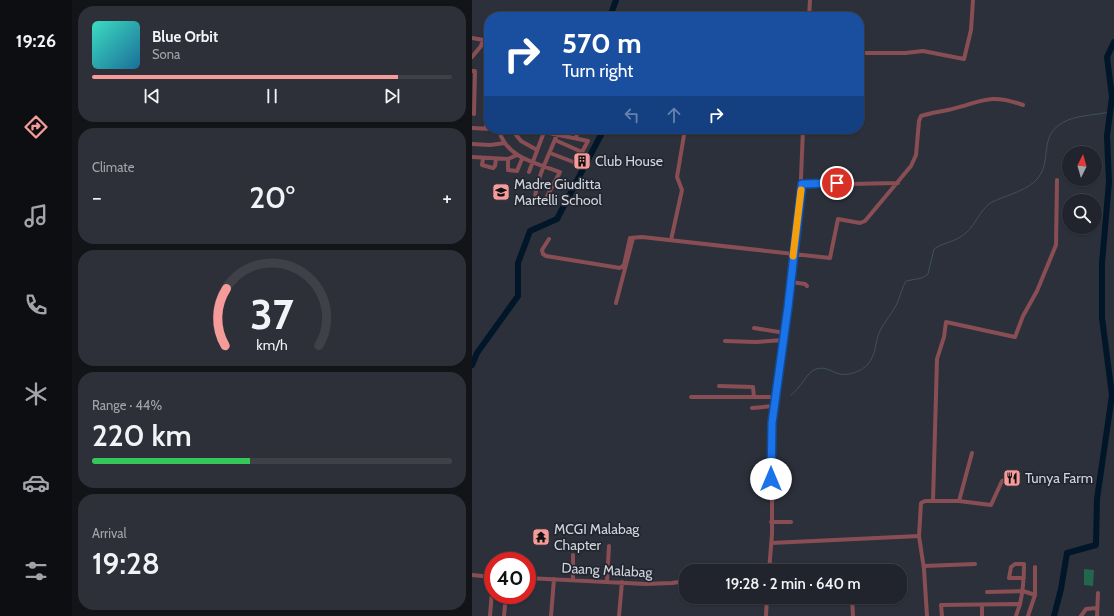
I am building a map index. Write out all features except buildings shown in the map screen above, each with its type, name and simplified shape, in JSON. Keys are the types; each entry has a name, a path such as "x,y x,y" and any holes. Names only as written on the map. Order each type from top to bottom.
{"street":[{"path":"809,12 810,0"},
{"path":"864,53 905,53 923,51 964,59 971,30 973,0"},
{"path":"472,38 483,40 481,46 472,57"},
{"path":"472,71 475,71 473,92 474,114 472,113"},
{"path":"549,239 542,250 543,254 546,256 620,268 624,265 630,238 671,240 831,258 838,219 862,223 898,183 911,166 916,155 919,121 921,116 950,110 987,98 1007,99 1023,105"},
{"path":"472,128 484,129"},
{"path":"501,134 505,143 522,159 545,166 560,172 544,202 535,198 536,191 545,166 550,153 555,140 559,134 588,141 574,163 550,153"},
{"path":"516,134 521,141 537,150"},
{"path":"529,172 543,134"},
{"path":"576,138 577,134"},
{"path":"671,240 682,190 677,177 684,134"},
{"path":"770,564 771,438 802,184 803,134"},
{"path":"555,140 582,152"},
{"path":"472,144 495,145 505,143"},
{"path":"472,158 508,159 517,155"},
{"path":"483,159 482,165 492,168 495,166 496,159"},
{"path":"508,159 508,170 517,171 522,159"},
{"path":"933,501 937,358 944,337 946,322 1015,337 1023,316 1037,291 1056,245 1057,180"},
{"path":"802,184 898,183"},
{"path":"616,303 633,238"},
{"path":"791,282 805,284 807,286"},
{"path":"754,328 785,333"},
{"path":"725,341 756,342 784,340"},
{"path":"719,386 753,387 754,397"},
{"path":"691,397 776,397"},
{"path":"752,408 774,406"},
{"path":"959,501 972,453"},
{"path":"927,616 924,566 919,536 921,503 925,501 959,501 991,505 1002,481 1012,478"},
{"path":"771,522 791,522"},
{"path":"771,543 919,536"},
{"path":"606,581 609,546"},
{"path":"573,555 573,580"},
{"path":"924,566 976,564"},
{"path":"1016,616 1023,591 1024,578 1024,564 1015,564 1011,567 1009,578 1024,578"},
{"path":"1028,616 1035,595 1035,567"},
{"path":"472,575 484,576"},
{"name":"Daang Malabag","path":"536,578 667,584 679,582"},
{"path":"551,616 554,579"},
{"path":"619,616 622,582"},
{"path":"987,592 1023,591 1035,595"},
{"path":"1097,616 1098,593"},
{"path":"490,616 491,604"},
{"path":"504,616 505,604"},
{"path":"766,616 767,604"},
{"path":"852,604 853,616"},
{"path":"942,616 941,605 1020,604"},
{"path":"982,605 982,616"},
{"path":"1081,616 1086,609 1097,608"}],"green space":[{"path":"1084,569 1094,570 1093,586 1084,585"}],"waterway":[{"path":"612,12 616,0"},
{"path":"1054,616 1061,589 1067,553 1096,545 1097,499 1112,395 1102,318 1102,263 1109,182 1107,136 1112,97 1107,57 1114,42"},
{"path":"791,395 798,389 809,374 816,369 823,368 840,374 847,374 865,367 873,357 879,333 892,313 906,281 922,278 928,274 934,249 966,233 990,203 1019,191 1034,182 1044,166 1048,141 1051,133 1058,126 1073,118 1110,112"},
{"path":"472,365 477,353 518,296 518,263 530,231 557,219 601,134"}],"slow traffic":[{"path":"793,256 801,190"}],"place":[{"name":"Club House","path":"582,161"},
{"name":"Madre Giuditta Martelli School","path":"501,192"},
{"name":"Tunya Farm","path":"1012,478"},
{"name":"MCGI Malabag Chapter","path":"541,537"}],"route":[{"path":"771,479 771,438 773,411 788,307 802,184 837,183"}]}
